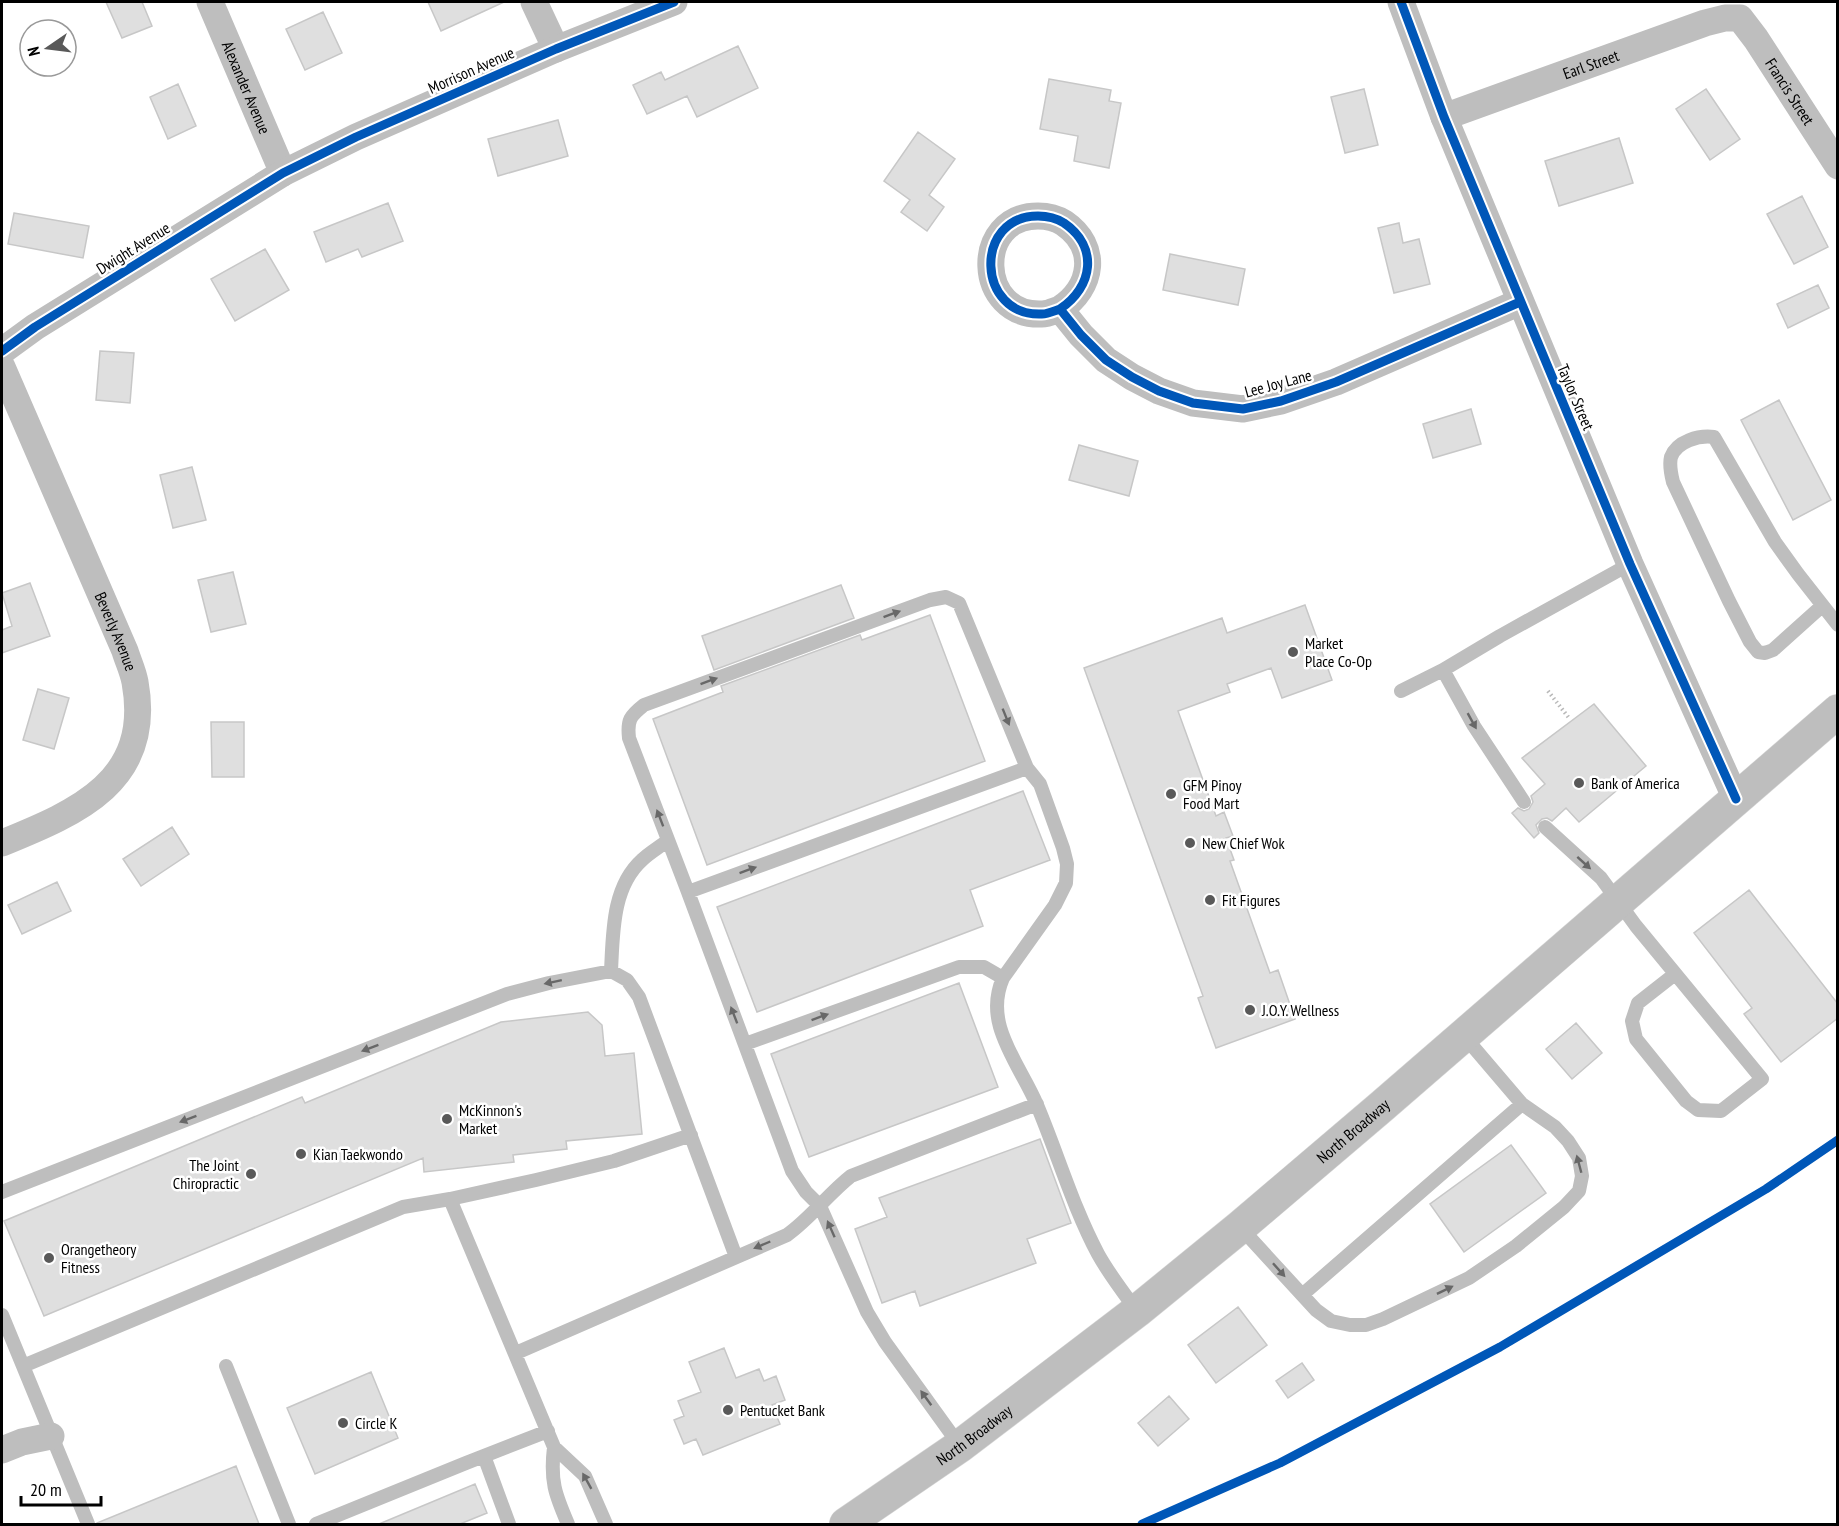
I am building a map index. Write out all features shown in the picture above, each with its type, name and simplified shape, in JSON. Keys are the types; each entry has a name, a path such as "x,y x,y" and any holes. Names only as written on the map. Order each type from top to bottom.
{"main road":[{"name":"North Broadway","path":"846,1524 960,1446 1137,1311 1240,1227 1838,711"}],"street":[{"name":"Alexander Avenue","path":"210,2 283,173"},
{"path":"534,2 556,49"},
{"name":"Morrison Avenue","path":"283,173 356,137 556,49 674,2"},
{"name":"Taylor Street","path":"1401,2 1444,117 1630,564 1736,799"},
{"name":"Earl Street","path":"1444,117 1705,23 1725,18 1740,18"},
{"name":"Francis Street","path":"1740,18 1838,166"},
{"name":"Dwight Avenue","path":"2,351 35,327 283,173"},
{"name":"Lee Joy Lane","path":"1060,309 1081,335 1106,360 1158,391 1193,403 1243,409 1281,401 1336,382 1520,302"},
{"name":"Beverly Avenue","path":"2,367 125,651 135,681 138,712 134,742 120,771 98,794 45,826 2,843"},
{"path":"2,1450 22,1442 51,1436"}],"lane":[{"path":"1822,606 1773,650 1765,653 1758,652 1750,642 1729,601 1673,482 1670,470 1671,458 1676,450 1694,438 1714,436 1775,542 1797,574 1838,625"},
{"path":"1401,691 1443,670 1630,564"},
{"path":"960,1446 885,1342 867,1312 820,1206 806,1192 792,1171 629,738 627,724 633,713 644,705 919,604 946,597 959,603 1027,768 1040,784 1067,864 1066,883 1055,905 1003,978 997,991 996,1005 1000,1027 1011,1055 1037,1104 1085,1227 1115,1282 1137,1311"},
{"path":"1443,670 1480,735 1524,802"},
{"path":"688,892 1027,768"},
{"path":"1545,827 1601,878 1636,926 1762,1079 1721,1112 1698,1110 1686,1101 1636,1039 1632,1021 1638,1004 1675,974"},
{"path":"611,970 613,929 626,880 641,860 668,840"},
{"path":"745,1044 959,967 984,967 1003,978"},
{"path":"2,1192 507,994 611,970 627,980 639,997 736,1257"},
{"path":"1240,1227 1316,1310 1331,1321 1350,1325 1366,1325 1468,1278 1516,1246 1564,1207 1579,1191 1582,1176 1579,1158 1555,1127 1522,1104 1464,1036"},
{"path":"516,1353 787,1235 802,1224 834,1189 851,1176 1037,1104"},
{"path":"1302,1295 1522,1104"},
{"path":"23,1366 403,1207 450,1199 614,1161 691,1135"},
{"path":"450,1199 554,1447 585,1476 606,1524"},
{"path":"2,1315 88,1524"},
{"path":"226,1366 289,1524"},
{"path":"316,1524 548,1431"},
{"path":"554,1447 551,1468 555,1493 567,1524"},
{"path":"484,1456 509,1524"}],"path":[{"path":"1548,691 1569,718"}],"building":[{"path":"106,2 142,2 152,26 122,38"},
{"path":"428,2 504,2 441,31"},
{"path":"323,12 342,53 305,70 286,29"},
{"path":"738,46 758,88 697,117 687,96 647,114 633,85 661,72 665,80"},
{"path":"1049,79 1111,90 1109,101 1121,103 1109,168 1074,161 1078,136 1040,129"},
{"path":"178,84 196,126 168,139 150,97"},
{"path":"1364,89 1378,145 1345,153 1331,97"},
{"path":"1706,89 1740,139 1710,160 1676,109"},
{"path":"558,120 568,156 498,176 488,139"},
{"path":"918,132 955,159 929,195 944,207 927,231 901,212 910,200 884,181"},
{"path":"1619,138 1633,183 1559,206 1545,161"},
{"path":"1802,196 1828,247 1794,264 1767,214"},
{"path":"388,203 403,241 362,257 358,249 326,262 314,232"},
{"path":"14,213 89,226 83,258 8,244"},
{"path":"1399,223 1403,243 1419,239 1430,284 1394,293 1378,228"},
{"path":"265,249 289,290 235,321 211,279"},
{"path":"1170,254 1245,269 1238,305 1163,290"},
{"path":"1818,285 1829,308 1788,328 1777,304"},
{"path":"100,351 134,353 130,403 96,400"},
{"path":"1779,400 1831,500 1793,520 1741,420"},
{"path":"1471,409 1481,444 1433,458 1423,424"},
{"path":"1079,445 1138,461 1129,496 1069,480"},
{"path":"192,467 206,520 173,528 160,475"},
{"path":"233,572 246,624 211,632 198,580"},
{"path":"30,583 50,636 2,653 2,630 12,626 2,593"},
{"path":"841,585 854,618 714,670 702,636"},
{"path":"1305,605 1332,680 1282,698 1271,668 1227,684 1230,692 1178,711 1216,816 1224,812 1233,836 1226,838 1234,860 1230,861 1270,973 1278,970 1295,1019 1216,1048 1198,998 1203,996 1084,668 1222,618 1227,633"},
{"path":"930,615 985,761 707,865 653,719 723,692 721,686 860,635 862,640"},
{"path":"38,689 69,698 54,749 23,740"},
{"path":"1594,704 1646,766 1579,822 1566,808 1552,821 1547,818 1542,819 1536,825 1539,833 1534,838 1512,813 1518,808 1524,811 1529,809 1533,802 1531,796 1545,784 1522,758"},
{"path":"211,722 244,722 244,777 212,777"},
{"path":"1023,791 1050,860 970,890 983,926 757,1012 717,907"},
{"path":"172,827 189,854 141,886 123,859"},
{"path":"57,882 71,911 22,934 8,905"},
{"path":"1749,890 1838,1004 1838,1018 1781,1062 1744,1014 1752,1008 1694,933"},
{"path":"959,983 998,1087 809,1157 771,1054"},
{"path":"588,1012 602,1025 605,1056 634,1053 642,1134 566,1141 567,1149 513,1155 514,1162 424,1172 423,1158 44,1316 4,1221 302,1097 305,1103 501,1022"},
{"path":"1576,1023 1602,1053 1572,1079 1546,1049"},
{"path":"1040,1139 1071,1223 1027,1239 1036,1263 920,1306 915,1291 882,1303 855,1229 887,1217 879,1198"},
{"path":"1511,1145 1546,1193 1464,1252 1430,1204"},
{"path":"1238,1307 1267,1345 1216,1383 1188,1345"},
{"name":"Pentucket Bank","path":"724,1348 736,1378 759,1369 764,1381 776,1376 785,1400 772,1405 780,1424 703,1455 696,1439 684,1444 674,1420 684,1416 678,1401 701,1392 689,1362"},
{"path":"1302,1363 1314,1380 1288,1398 1276,1381"},
{"name":"Circle K","path":"371,1372 398,1438 315,1474 287,1408"},
{"path":"1169,1396 1189,1419 1158,1446 1138,1423"},
{"path":"236,1466 259,1524 97,1524 97,1523"},
{"path":"475,1484 487,1513 460,1524 379,1524"}],"cycle path":[{"path":"2,351 35,327 283,173 356,137 556,49 674,2"},
{"path":"1401,2 1444,117 1630,564 1736,799"},
{"path":"1060,309 1071,300 1085,278 1087,255 1083,243 1064,223 1055,219 1038,216 1017,220 1002,232 993,248 991,266 995,284 1004,300 1020,311 1042,314 1060,309 1081,335 1106,360 1159,391 1193,403 1243,409 1281,401 1336,382 1520,302"},
{"path":"1142,1524 1280,1463 1500,1347 1766,1189 1838,1140"}],"place":[{"name":"Market Place Co-Op","path":"1293,652"},
{"name":"Bank of America","path":"1579,783"},
{"name":"GFM Pinoy Food Mart","path":"1171,794"},
{"name":"New Chief Wok","path":"1190,843"},
{"name":"Fit Figures","path":"1210,900"},
{"name":"J.O.Y. Wellness","path":"1250,1010"},
{"name":"McKinnon's Market","path":"447,1119"},
{"name":"Kian Taekwondo","path":"301,1154"},
{"name":"The Joint Chiropractic","path":"251,1174"},
{"name":"Orangetheory Fitness","path":"49,1258"},
{"name":"Pentucket Bank","path":"728,1410"},
{"name":"Circle K","path":"343,1423"}]}
